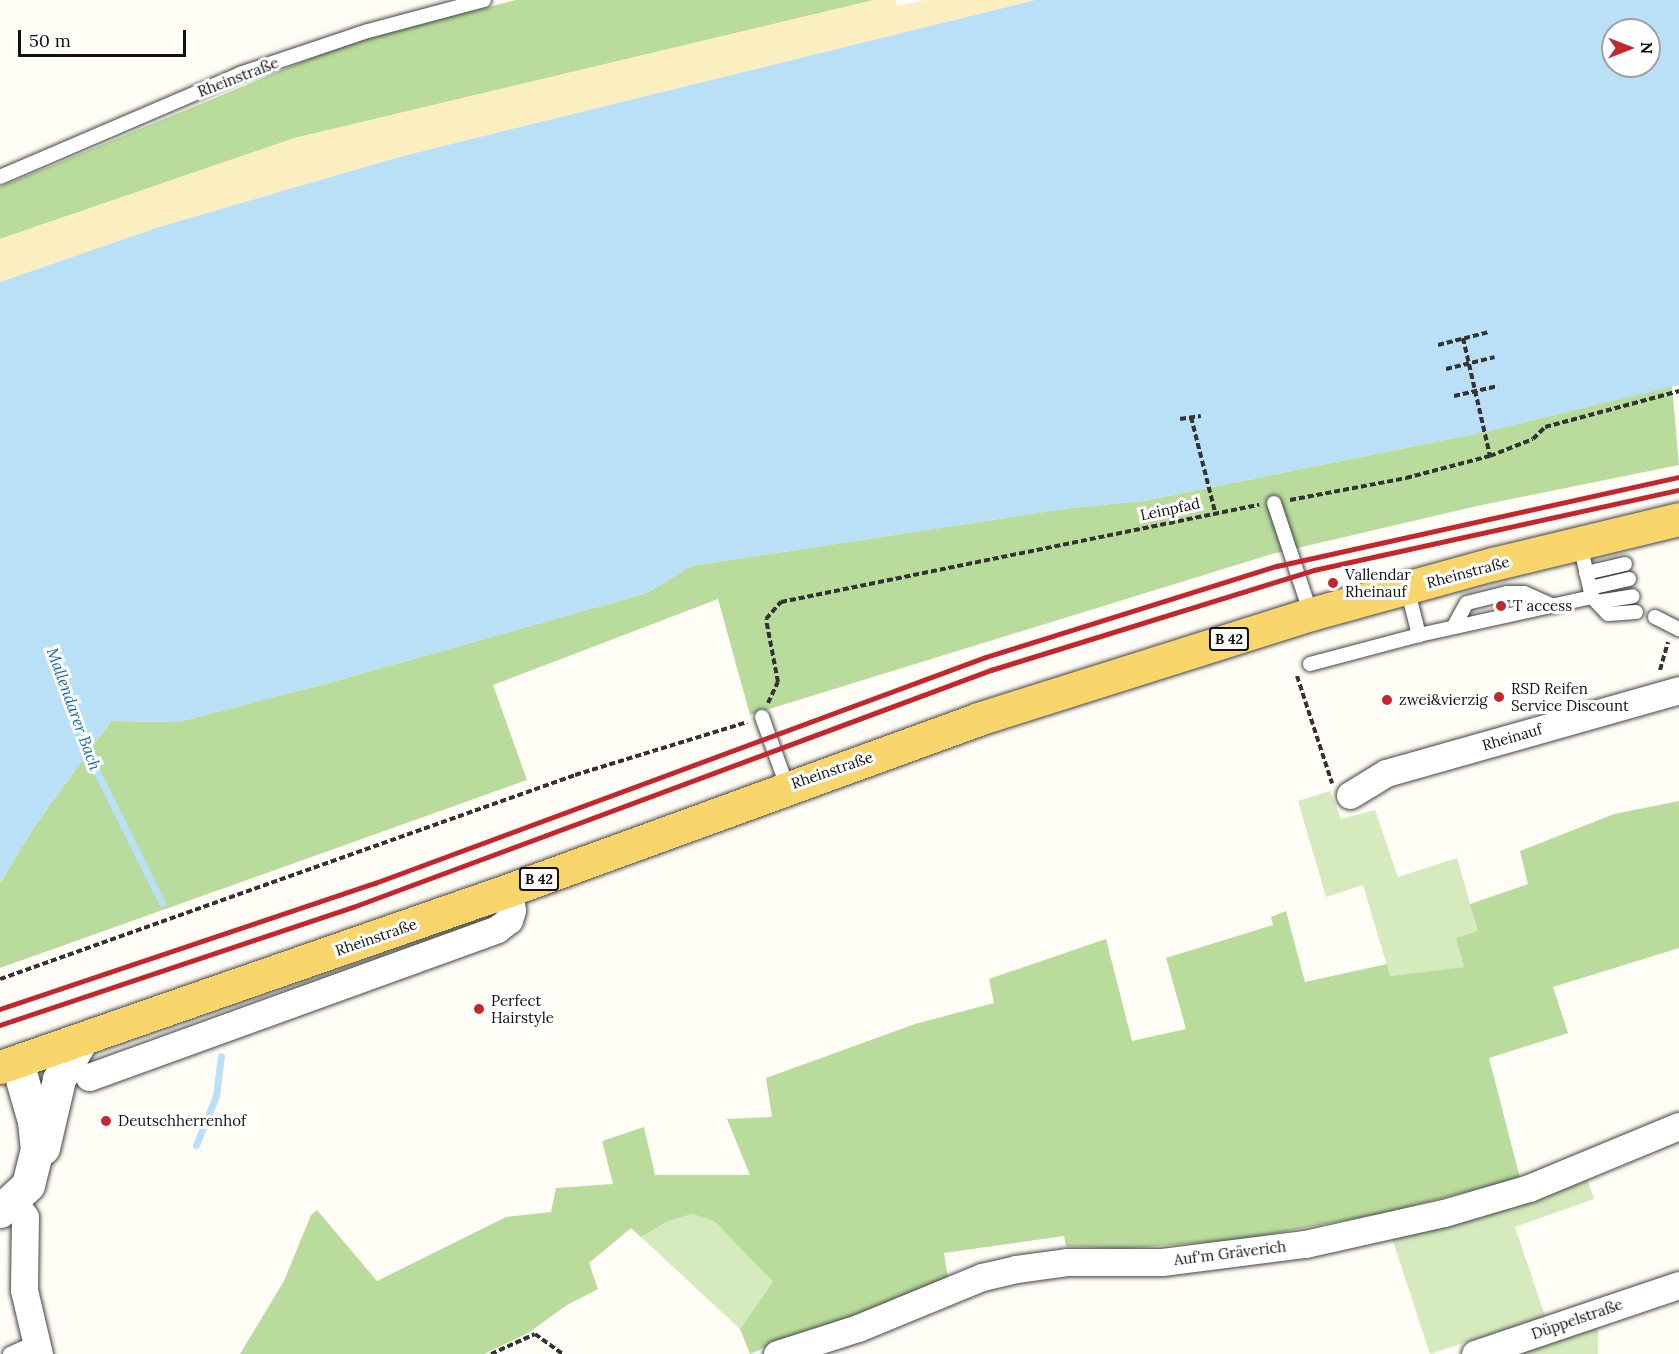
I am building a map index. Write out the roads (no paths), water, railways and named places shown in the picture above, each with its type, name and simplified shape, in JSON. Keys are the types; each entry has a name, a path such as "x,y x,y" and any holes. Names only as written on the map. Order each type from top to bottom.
{"main road":[{"name":"Rheinstraße","path":"9,1065 509,890 787,786 978,718 1311,614 1407,588 1583,558 1679,519"}],"street":[{"name":"Rheinauf","path":"1350,795 1386,773 1667,693"},
{"path":"88,1077 144,1059 496,929 508,920 512,910 509,890"},
{"path":"133,1022 144,1059"},
{"path":"37,1348 24,1290 24,1216 7,1205 27,1185 36,1160 45,1146 59,1079 81,1040"},
{"path":"9,1065 35,1128 36,1160"},
{"name":"Auf'm Gräverich","path":"777,1354 858,1328 982,1277 1016,1269 1067,1262 1162,1262 1294,1245 1444,1213 1529,1188 1679,1126"},
{"name":"Düppelstraße","path":"1475,1354 1679,1285"}],"lane":[{"name":"Rheinstraße","path":"0,177 240,74 368,31 484,0"},
{"path":"1274,503 1311,614"},
{"path":"1625,564 1583,558 1593,596 1608,614 1636,612"},
{"path":"1310,664 1454,626 1593,596 1629,579"},
{"path":"1407,588 1419,635"},
{"path":"1454,626 1467,603 1498,595 1524,593 1552,606"},
{"path":"1593,596 1633,596"},
{"path":"1655,617 1676,627"},
{"path":"762,717 787,786"},
{"path":"10,1354 37,1348"}],"water":[{"path":"1035,0 1679,0 1679,385 1484,432 1143,501 1070,508 691,566 647,593 321,685 178,722 111,721 36,824 0,883 0,282 159,227 403,156"}],"waterway":[{"name":"Mallendarer Bach","path":"84,746 162,903"},
{"name":"Mallendarer Bach","path":"196,1145 216,1096 221,1056"}],"railway":[{"path":"0,1009 375,883 986,657 1277,566 1679,477"},
{"path":"0,1025 353,907 991,670 1314,570 1679,490"}],"place":[{"name":"Vallendar Rheinauf","path":"1333,583"},
{"name":"T access","path":"1501,606"},
{"name":"RSD Reifen Service Discount","path":"1499,697"},
{"name":"zwei&vierzig","path":"1387,700"},
{"name":"Perfect Hairstyle","path":"479,1009"},
{"name":"Deutschherrenhof","path":"106,1121"}]}
